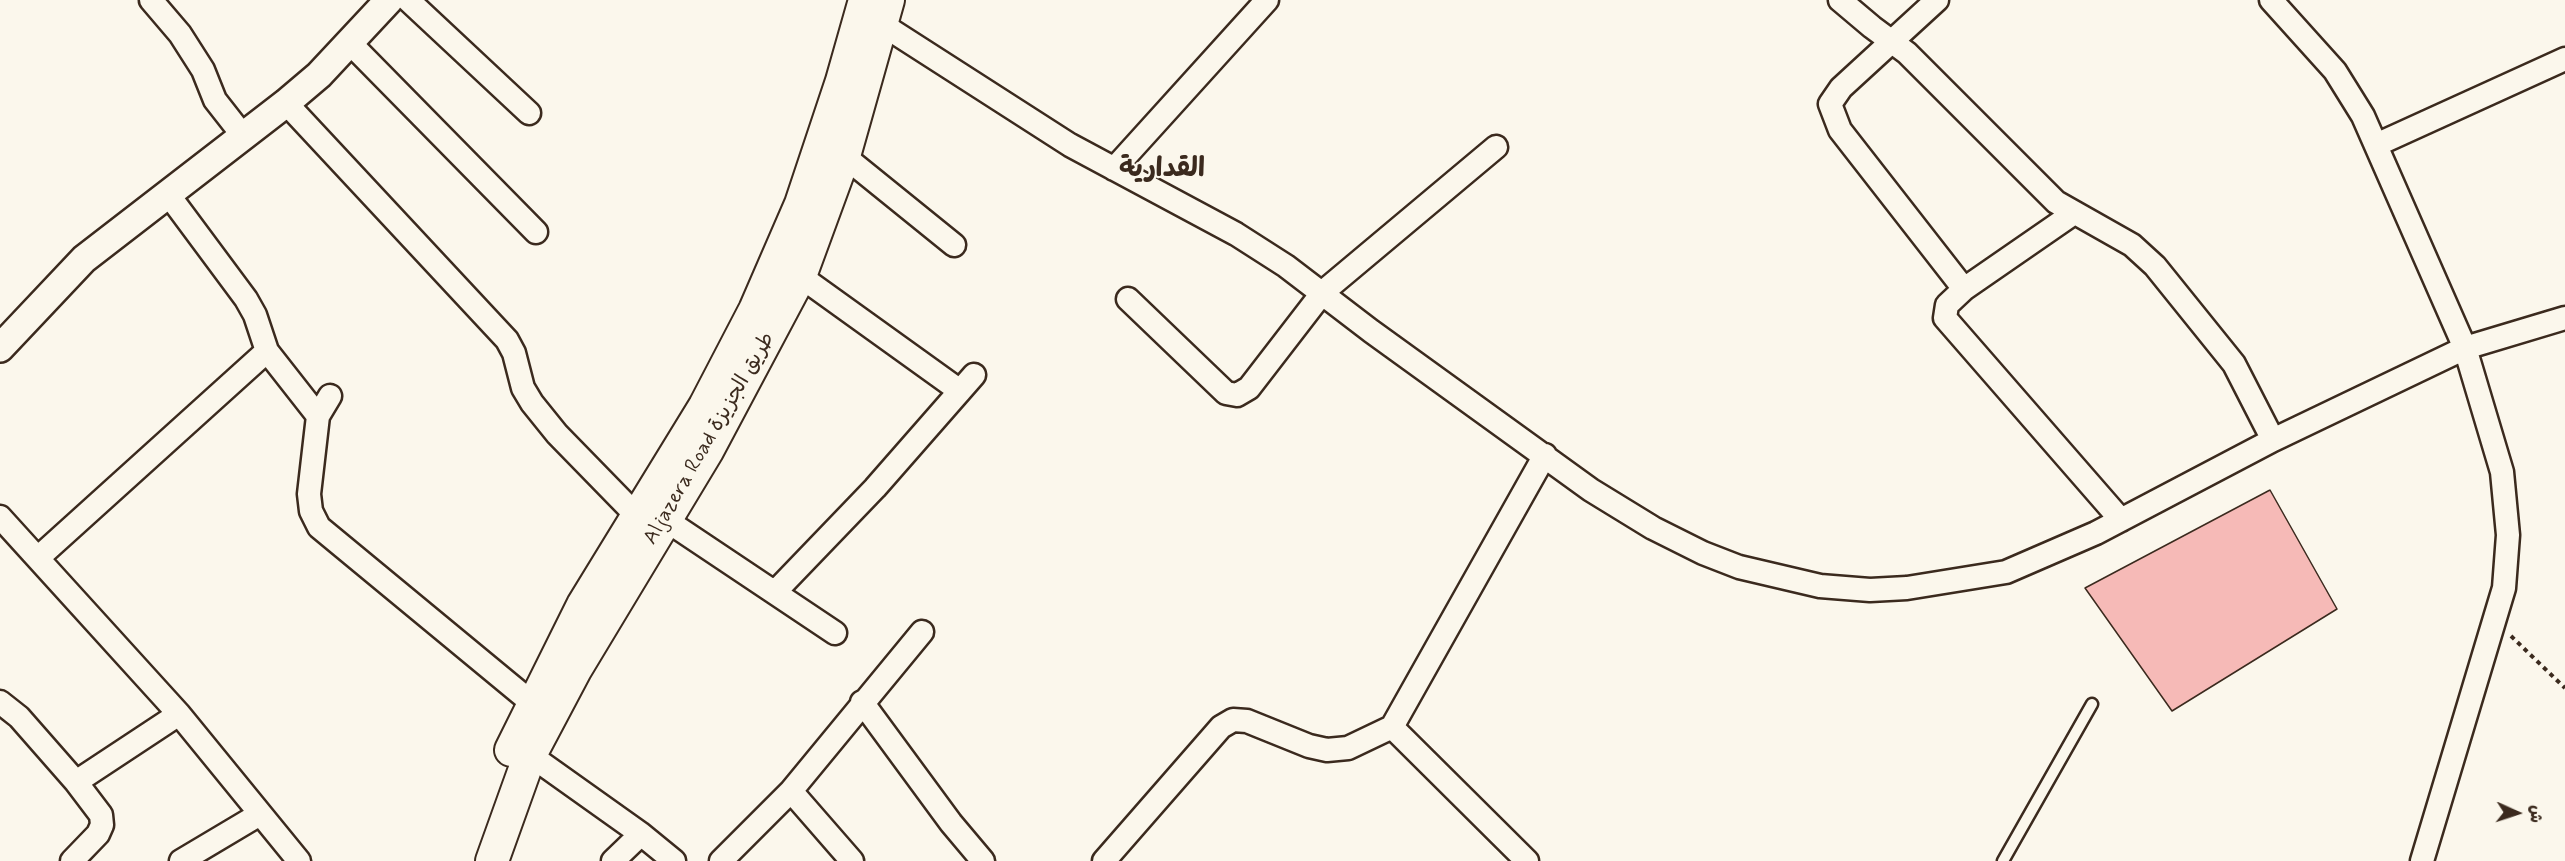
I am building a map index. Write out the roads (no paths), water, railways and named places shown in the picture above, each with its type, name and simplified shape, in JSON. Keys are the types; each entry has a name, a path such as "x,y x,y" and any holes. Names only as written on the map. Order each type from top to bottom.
{"main road":[{"name":"Aljazera Road طريق الجزيزة","path":"470,861 503,767 532,703 583,605 651,518 742,388 800,276 844,156 874,9"},
{"name":"Aljazera Road طريق الجزيزة","path":"492,861 531,754 755,310 801,204 842,81 874,9"}],"street":[{"path":"151,0 184,40 202,70 215,100 244,137"},
{"path":"0,348 84,259 286,103 350,43 389,0"},
{"path":"408,0 529,113"},
{"path":"1114,169 1267,0"},
{"path":"1840,0 1907,52 2056,202 2132,245 2155,266 2234,364 2273,440"},
{"path":"1937,0 1841,88 1830,104 1840,130 1965,289"},
{"path":"2271,0 2335,71 2363,116 2465,348 2502,472 2507,505 2506,570 2496,620 2422,861"},
{"path":"874,9 1061,139 1236,234 1323,292 1371,332 1592,490 1653,528 1702,553 1739,567 1820,586 1870,590 1907,588 2006,572 2121,520 2273,440 2465,348 2565,318"},
{"path":"350,43 536,232"},
{"path":"2376,145 2565,58"},
{"path":"286,103 507,340 514,353 523,388 532,404 651,518 776,591 835,633"},
{"path":"1128,299 1226,393 1237,395 1249,388 1323,292 1496,147"},
{"path":"844,156 954,246"},
{"path":"168,194 246,298 255,315 267,351 318,416"},
{"path":"2074,213 1965,289 1947,305 1945,318 2121,520"},
{"path":"776,591 875,488 967,383 800,276"},
{"path":"39,557 267,351"},
{"path":"330,396 318,416 309,494 311,511 319,527 532,703"},
{"path":"1104,861 1221,727 1233,720 1247,721 1309,746 1327,750 1348,748 1392,727 1545,455"},
{"path":"0,517 39,557 179,714 299,861"},
{"path":"721,861 791,791 922,632"},
{"path":"0,702 19,717 76,782 100,815 102,825 98,834 72,861"},
{"path":"862,702 951,823 983,861"},
{"path":"76,782 179,714"},
{"path":"1392,727 1518,858"},
{"path":"531,754 641,834 674,861"},
{"path":"791,791 852,861"},
{"path":"180,861 260,814"},
{"path":"613,861 641,834"}],"lane":[{"path":"2003,861 2092,704"}],"district":[{"name":"القدارية","path":"1162,170"}]}
